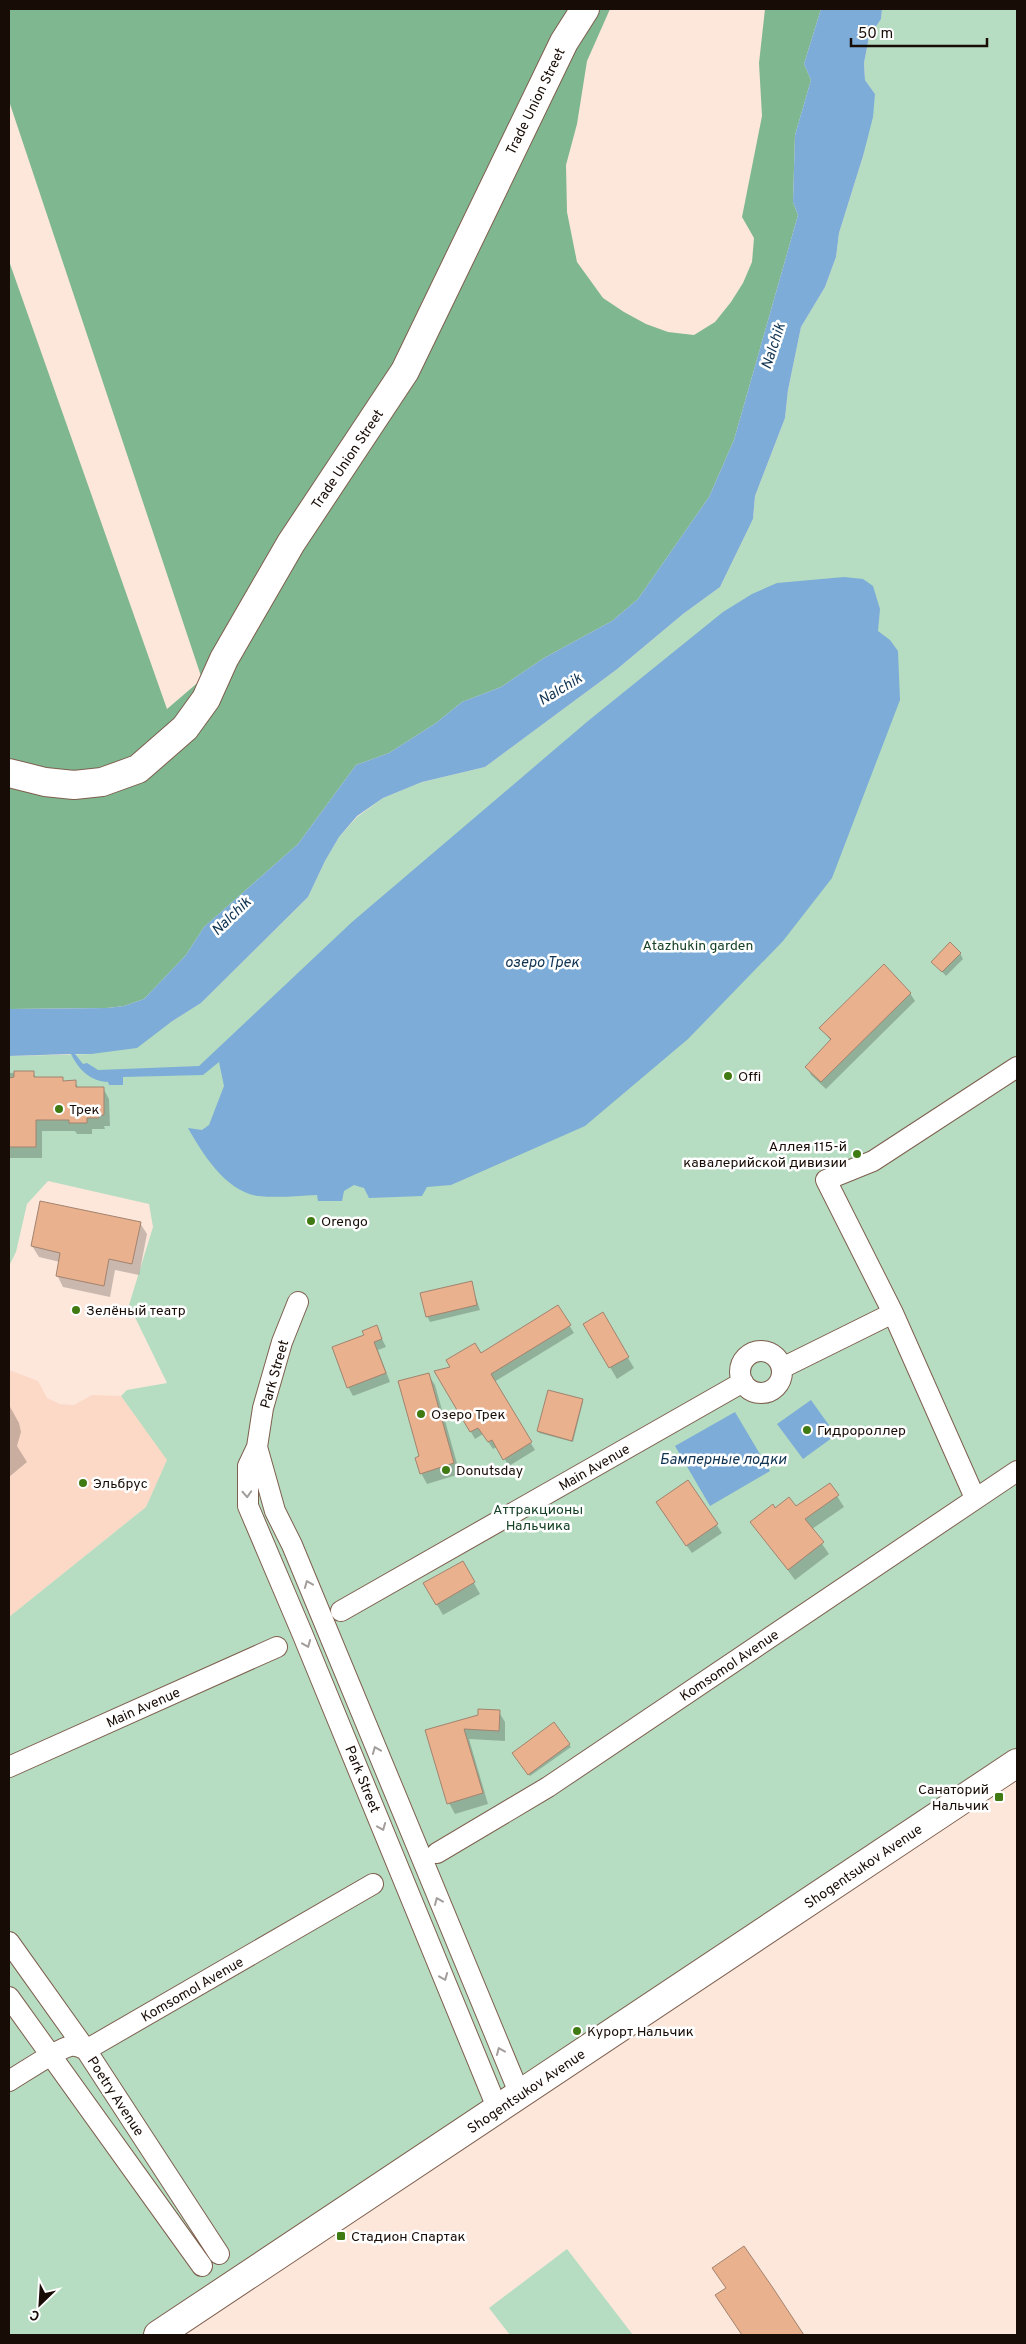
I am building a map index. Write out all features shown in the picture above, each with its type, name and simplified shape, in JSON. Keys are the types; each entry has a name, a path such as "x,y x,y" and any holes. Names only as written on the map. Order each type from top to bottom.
{"street":[{"name":"Trade Union Street","path":"9,773 45,782 74,785 102,782 138,769 185,728 206,699 224,659 291,543 405,371 564,42 585,9"},
{"path":"975,1498 893,1313 826,1180 872,1161 1017,1067"},
{"name":"Park Street","path":"298,1302 282,1342 263,1408 257,1447 248,1466 248,1506 509,2102"},
{"path":"782,1368 893,1313"},
{"path":"757,1351 764,1351 774,1355 782,1368 779,1382 768,1392 754,1391 743,1382 740,1376 742,1363 751,1353 757,1351"},
{"name":"Main Avenue","path":"341,1611 743,1382"},
{"name":"Komsomol Avenue","path":"437,1853 548,1787 1017,1471"},
{"name":"Main Avenue","path":"9,1767 277,1647"},
{"name":"Shogentsukov Avenue","path":"158,2335 1017,1762"},
{"name":"Komsomol Avenue","path":"86,2050 373,1884"},
{"name":"Poetry Avenue","path":"9,1942 86,2050 219,2254"},
{"name":"Poetry Avenue","path":"9,1997 202,2266"},
{"path":"9,2081 51,2057 61,2048 73,2045 86,2050"}],"shaded area":[{"name":"Эльбрус","path":"9,1370 38,1381 47,1398 60,1404 74,1405 92,1395 121,1396 168,1460 146,1507 9,1617"}],"green space":[{"path":"9,9 610,9 587,61 577,124 566,165 567,212 577,262 603,298 624,312 646,324 668,332 694,335 715,322 731,302 743,283 752,262 754,238 742,217 762,116 759,63 765,9 821,9 804,64 811,80 795,135 793,202 798,215 734,440 709,497 638,599 612,621 544,658 501,687 462,702 436,723 389,753 356,765 298,844 204,927 186,955 144,999 124,1006 107,1008 9,1009 9,261 167,709 202,679 9,101"},
{"name":"Atazhukin garden","path":"882,9 1017,9 1017,1763 158,2335 9,2335 9,1617 146,1507 167,1460 121,1396 127,1390 167,1383 129,1305 153,1227 149,1204 48,1181 27,1204 16,1252 9,1266 9,1056 91,1054 171,1022 201,1003 308,897 339,837 357,817 383,798 422,782 485,767 616,670 683,614 720,587 753,519 755,496 785,418 788,390 801,327 825,287 836,257 839,233 863,156 875,94 865,80 864,63 869,37 881,19"},
{"path":"567,2249 633,2335 510,2335 489,2308"}],"water":[{"name":"озеро Трек","path":"821,9 882,9 881,19 869,37 864,63 865,80 875,94 873,117 839,233 836,257 825,287 801,327 788,390 785,418 755,496 753,519 720,587 683,614 616,670 485,767 422,782 383,798 357,816 339,837 308,897 201,1003 171,1022 137,1048 91,1054 75,1054 83,1064 87,1063 98,1070 199,1066 352,922 588,721 723,612 752,594 777,583 844,577 863,579 873,586 880,609 878,631 890,640 898,651 900,700 832,878 783,941 688,1039 585,1126 451,1185 427,1187 422,1196 369,1198 364,1188 354,1185 344,1191 342,1201 318,1201 317,1195 258,1196 246,1193 235,1187 208,1160 188,1128 202,1130 209,1125 224,1086 219,1062 203,1075 123,1077 123,1085 109,1085 108,1082 86,1074 71,1054 9,1056 9,1009 107,1008 124,1006 144,999 186,955 204,927 298,844 356,765 389,753 436,723 462,702 501,687 544,658 612,621 638,599 709,497 734,440 798,215 793,202 795,135 811,80 804,64"},
{"name":"Гидророллер","path":"811,1400 836,1435 803,1459 777,1424"},
{"name":"Бамперные лодки","path":"735,1412 770,1471 710,1506 675,1446"}],"building":[{"path":"950,942 961,953 942,972 931,962"},
{"path":"884,964 911,993 821,1082 805,1067 831,1039 819,1028"},
{"path":"14,1071 34,1071 34,1077 63,1077 63,1081 76,1080 76,1087 104,1087 104,1115 99,1115 99,1118 87,1118 87,1123 69,1123 69,1120 36,1120 36,1147 9,1147 9,1078 14,1077"},
{"path":"40,1201 141,1222 132,1264 109,1259 104,1286 56,1276 60,1253 31,1246"},
{"path":"472,1281 477,1305 426,1317 420,1293"},
{"path":"558,1305 571,1325 491,1374 532,1442 503,1460 492,1440 488,1442 478,1428 470,1432 434,1371 450,1367 446,1360 475,1343 481,1353"},
{"path":"603,1312 629,1357 609,1368 583,1324"},
{"path":"377,1325 382,1339 374,1342 386,1373 347,1388 332,1347 364,1335 362,1331"},
{"name":"Озеро Трек","path":"429,1373 454,1463 420,1474 415,1458 419,1456 398,1381"},
{"path":"548,1390 583,1399 572,1441 537,1431"},
{"path":"688,1480 718,1524 686,1546 656,1502"},
{"path":"830,1483 839,1495 805,1519 824,1542 788,1570 750,1522 773,1504 775,1508 789,1497 796,1506"},
{"path":"463,1561 475,1582 436,1605 423,1583"},
{"path":"478,1709 500,1710 499,1731 464,1729 483,1793 447,1804 425,1730 478,1715"},
{"path":"554,1722 570,1744 528,1775 512,1753"},
{"path":"744,2246 804,2335 742,2335 715,2295 726,2288 712,2268"}],"place":[{"name":"Offi","path":"728,1076"},
{"name":"Трек","path":"59,1109"},
{"name":"Аллея 115-й кавалерийской дивизии","path":"857,1154"},
{"name":"Orengo","path":"311,1221"},
{"name":"Зелёный театр","path":"76,1310"},
{"name":"Озеро Трек","path":"421,1414"},
{"name":"Гидророллер","path":"807,1430"},
{"name":"Donutsday","path":"446,1470"},
{"name":"Эльбрус","path":"83,1483"},
{"name":"Санаторий Нальчик","path":"999,1797"},
{"name":"Курорт Нальчик","path":"577,2031"},
{"name":"Стадион Спартак","path":"341,2236"}],"water label":[{"name":"Nalchik","path":"773,346"},
{"name":"Nalchik","path":"560,689"},
{"name":"Nalchik","path":"231,916"}],"park label":[{"name":"Аттракционы Нальчика","path":"538,1518"}]}
